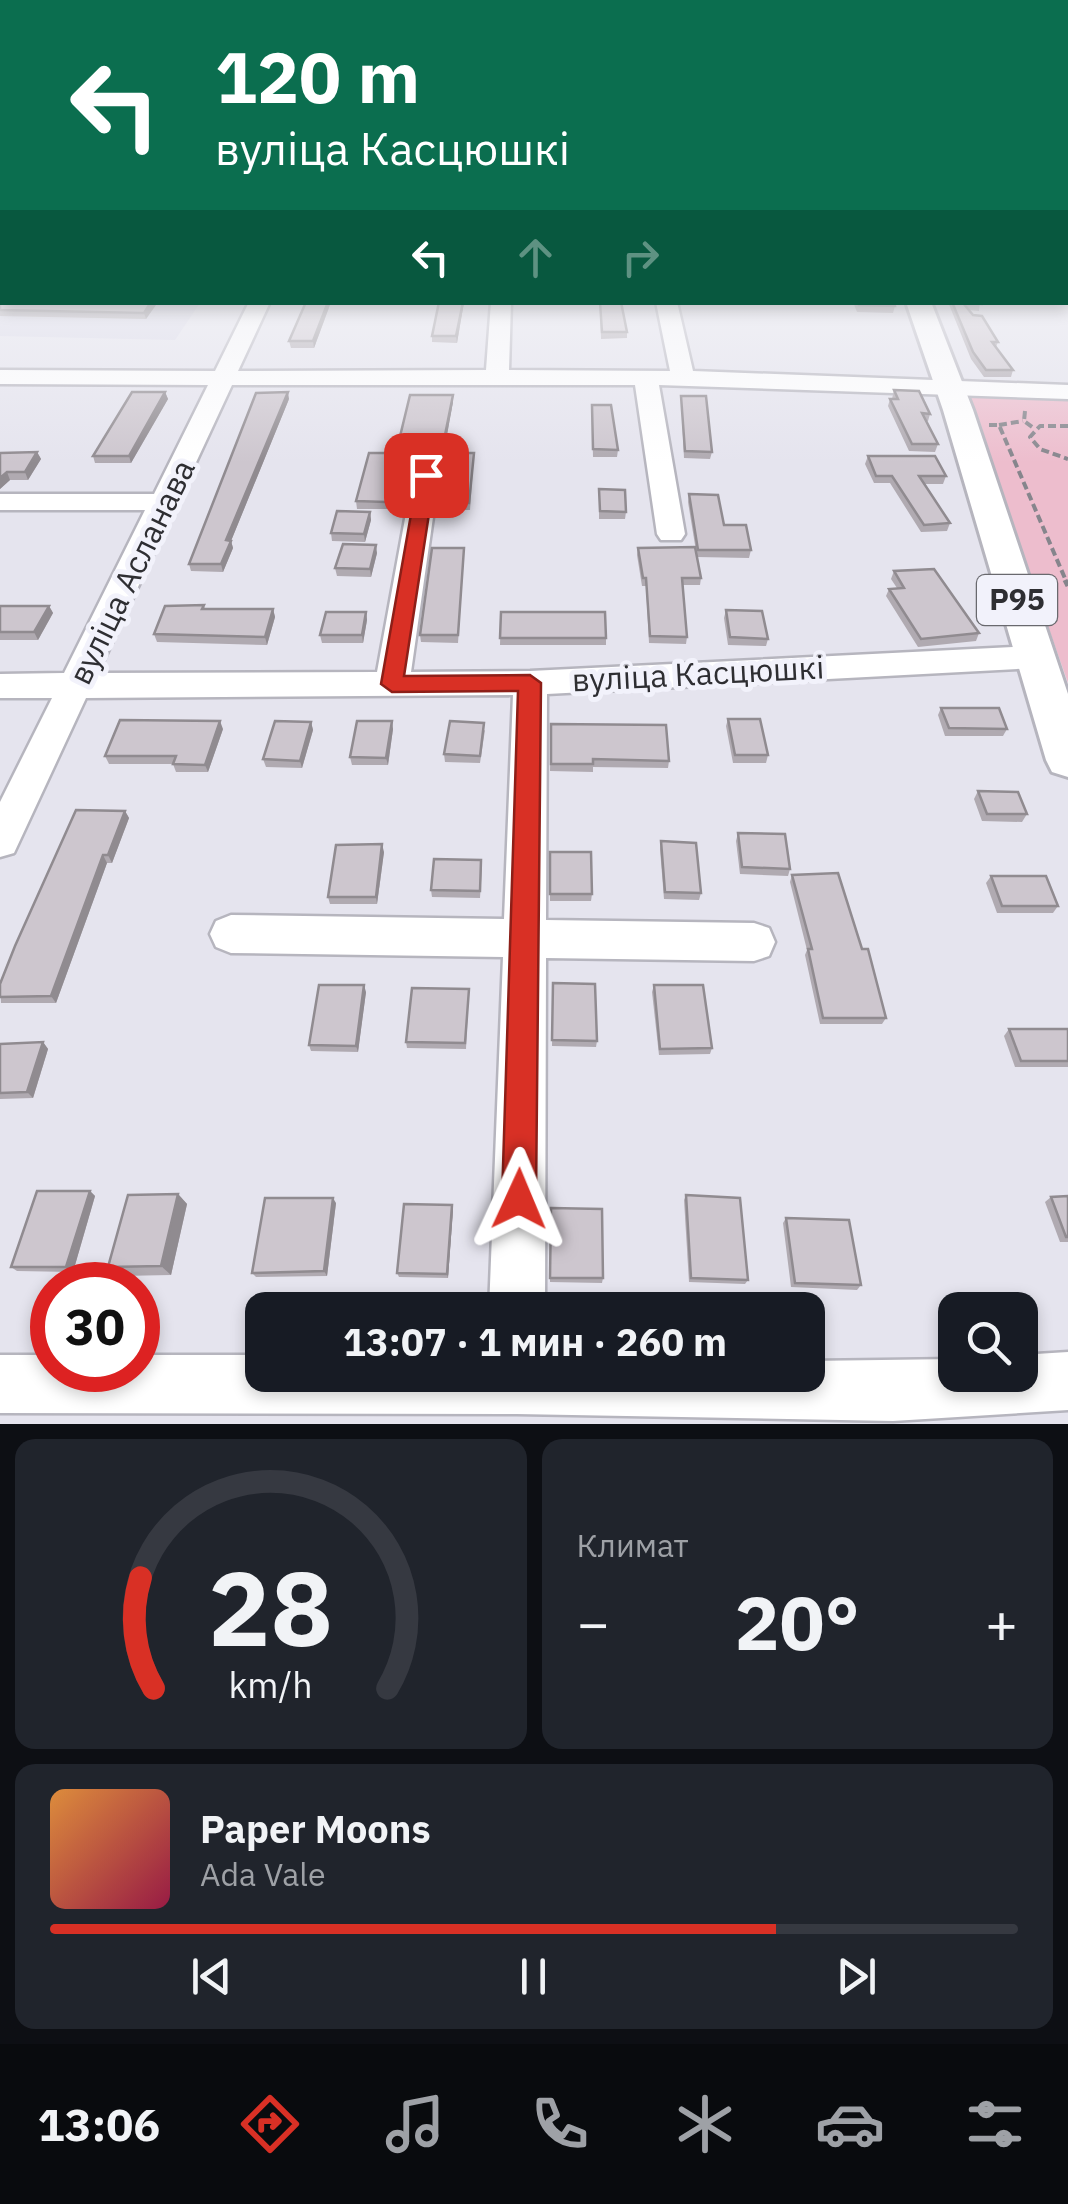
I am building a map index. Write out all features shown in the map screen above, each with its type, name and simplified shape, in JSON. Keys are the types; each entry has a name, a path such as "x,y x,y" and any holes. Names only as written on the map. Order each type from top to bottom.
{"main road":[{"name":"Р95","path":"929,329 950,384 1068,760"}],"street":[{"name":"вуліца Асланава","path":"0,840 248,329"},
{"path":"496,378 499,329"},
{"path":"673,329 684,378"},
{"path":"0,377 684,378 950,384 1068,392"},
{"path":"646,378 670,534"},
{"path":"392,684 426,475"},
{"path":"0,502 166,502"},
{"name":"вуліца Касцюшкі","path":"0,686 530,683 1035,657"},
{"path":"518,1292 530,683"},
{"path":"231,934 754,942"},
{"path":"825,1390 893,1392 1068,1381"},
{"path":"0,1384 245,1382"}],"path":[{"path":"976,424 1024,421 1036,429 1068,426"},
{"path":"1000,425 1068,586"},
{"path":"1036,429 1030,437 1040,449 1068,459"}],"shaded area":[{"path":"0,329 182,329 175,340 0,336"},
{"path":"967,397 1068,399 1068,683"}],"building":[{"path":"294,329 317,329 313,341 289,341"},
{"path":"433,329 457,329 456,336 432,336"},
{"path":"602,329 627,332 602,332"},
{"path":"964,329 990,329 998,342 992,342 1013,370 986,370"},
{"path":"894,390 919,391 930,414 922,413 938,444 912,444 890,399 898,399"},
{"path":"132,392 165,392 129,456 93,456"},
{"path":"288,392 226,540 231,541 221,564 189,564 256,393"},
{"path":"410,395 453,395 441,455 397,454 386,502 356,501 369,453 396,453"},
{"path":"681,396 706,396 712,452 685,451"},
{"path":"592,405 611,405 618,450 593,449"},
{"path":"37,452 25,472 7,472 0,478 0,453"},
{"path":"451,453 474,453 469,503 445,503"},
{"path":"868,456 935,456 946,476 919,476 950,523 924,525 892,476 876,476"},
{"path":"599,489 625,490 626,512 600,511"},
{"path":"689,494 718,495 724,525 746,525 751,550 698,550"},
{"path":"337,511 370,512 364,534 331,533"},
{"path":"343,544 376,545 370,569 335,568"},
{"path":"695,547 701,578 682,578 687,637 650,636 646,578 638,548"},
{"path":"432,548 464,548 458,635 420,635"},
{"path":"934,569 979,633 921,639 889,589 904,588 894,571"},
{"path":"204,605 202,609 273,609 265,637 154,634 165,606"},
{"path":"0,606 49,606 34,632 0,632"},
{"path":"726,610 762,611 768,639 730,637"},
{"path":"326,612 366,612 362,635 320,635"},
{"path":"501,612 605,612 606,638 500,638"},
{"path":"941,708 999,708 1007,729 949,728"},
{"path":"728,719 760,719 768,755 735,755"},
{"path":"120,720 220,721 205,765 173,764 176,756 105,756"},
{"path":"275,721 311,722 300,761 263,759"},
{"path":"357,721 392,721 386,758 350,757"},
{"path":"450,721 484,723 480,756 444,754"},
{"path":"551,724 666,725 669,761 593,759 593,764 551,764"},
{"path":"978,791 1018,792 1027,814 987,814"},
{"path":"76,810 125,811 108,855 103,855 51,996 0,997 0,984 15,946"},
{"path":"738,833 785,834 790,869 742,867"},
{"path":"661,841 696,843 701,893 665,892"},
{"path":"382,844 376,897 328,897 336,845"},
{"path":"550,852 591,852 592,894 550,894"},
{"path":"434,859 481,860 480,891 431,890"},
{"path":"838,873 862,949 868,949 886,1018 823,1018 808,949 812,949 792,875"},
{"path":"991,876 1046,876 1058,906 1002,906"},
{"path":"553,983 595,984 597,1041 552,1040"},
{"path":"319,985 364,985 356,1046 309,1045"},
{"path":"654,985 703,985 712,1048 660,1049"},
{"path":"412,988 469,989 465,1043 406,1042"},
{"path":"1009,1029 1068,1029 1068,1061 1021,1061"},
{"path":"43,1042 27,1092 0,1093 0,1044"},
{"path":"37,1191 90,1191 68,1262 30,1262 30,1267 11,1267"},
{"path":"178,1194 161,1266 160,1262 109,1262 128,1195"},
{"path":"686,1195 740,1198 748,1280 691,1278"},
{"path":"1068,1196 1068,1237 1066,1237 1051,1197"},
{"path":"265,1198 333,1198 324,1271 252,1273"},
{"path":"404,1204 452,1205 447,1274 397,1273"},
{"path":"551,1208 602,1209 603,1278 550,1278"},
{"path":"786,1218 849,1220 861,1285 795,1283"}],"route":[{"path":"426,475 392,684 530,683 519,1199"}]}
